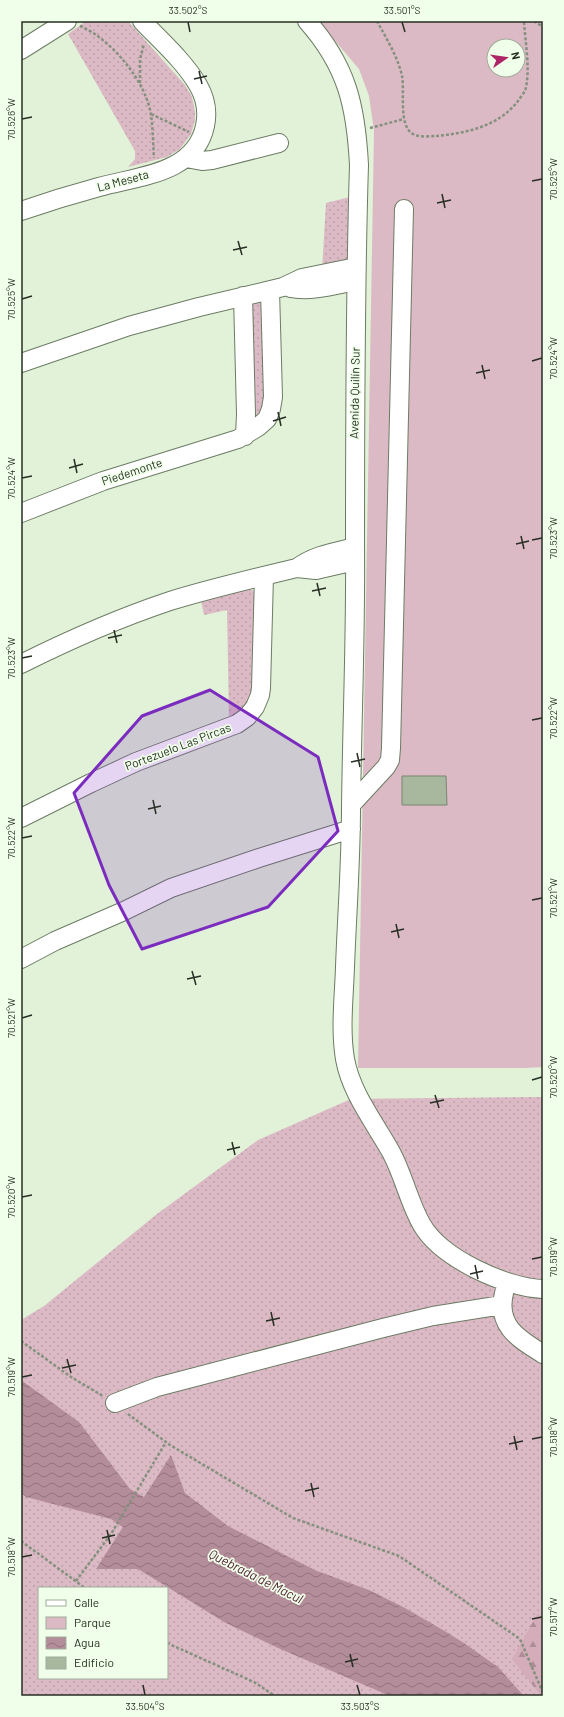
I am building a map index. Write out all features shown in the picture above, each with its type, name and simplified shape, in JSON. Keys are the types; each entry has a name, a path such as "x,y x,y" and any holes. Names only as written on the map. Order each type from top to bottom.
{"street":[{"name":"Avenida Quilín Sur","path":"307,21 322,39 341,72 353,107 357,132 359,165 356,274 355,554 351,829 343,1027 345,1060 360,1098 401,1172 421,1224 430,1237 440,1248 450,1255 507,1282 524,1287 543,1289"},
{"path":"21,50 65,22"},
{"path":"147,26 198,85 206,107 206,122 202,138 195,149 186,158"},
{"path":"202,138 211,152 224,157"},
{"path":"186,158 206,161 279,143"},
{"name":"La Meseta","path":"21,211 87,190 174,166 186,158"},
{"path":"351,805 386,767 390,760 404,209"},
{"path":"21,363 129,326 277,288 302,278 356,274"},
{"name":"Piedemonte","path":"21,513 103,481 232,442 245,436 263,423 269,414 272,404 277,288"},
{"path":"243,296 246,414 245,436"},
{"path":"21,664 89,633 148,609 188,596 298,568 316,570 355,554"},
{"name":"Portezuelo Las Pircas","path":"21,818 108,774 158,753 232,727 247,717 258,702 262,688 264,576"},
{"path":"21,960 55,940 124,911 171,888 351,829"},
{"path":"507,1282 502,1305 508,1326 517,1337 543,1354"},
{"path":"115,1403 157,1388 383,1328 433,1316 502,1305"}],"path":[{"path":"377,21 394,54 402,76 404,119 407,128 413,134 423,137 457,134 494,122 510,111 524,92 527,79 524,21"},
{"path":"534,21 543,27"},
{"path":"65,22 80,26 100,37 125,62 140,85 151,114 154,172"},
{"path":"140,85 139,72 141,54 147,26"},
{"path":"151,114 202,138"},
{"path":"357,132 404,119"},
{"path":"21,1341 71,1377 115,1403 166,1442 293,1518 399,1556 520,1639 543,1693"},
{"path":"76,1581 111,1534 166,1442"},
{"path":"21,1541 84,1587"},
{"path":"168,1643 254,1682 275,1696"}],"highlighted area":[{"path":"210,690 318,757 338,831 268,907 142,949 109,885 74,793 142,716"}],"green space":[{"path":"86,21 128,21 185,85 192,97 195,120 191,134 180,149 167,157 128,167 135,159 135,151 68,34"},
{"path":"318,21 543,21 543,1067 358,1068 374,131 369,96 359,69"},
{"path":"350,197 349,267 322,271 326,203"},
{"path":"254,302 258,302 264,306 268,407 256,417 252,416 250,308"},
{"path":"250,588 254,592 255,596 255,685 248,706 229,719 227,610 204,615 201,600"},
{"path":"543,1097 543,1696 21,1696 21,1320 44,1306 157,1214 258,1140 351,1099"},
{"path":"538,1613 543,1619 543,1696 541,1696 512,1659"}],"water":[{"name":"Quebrada de Macul","path":"21,1380 79,1422 130,1489 144,1497 171,1455 185,1493 228,1526 317,1571 369,1590 405,1608 464,1643 498,1667 524,1696 390,1696 278,1648 224,1622 138,1569 96,1569 123,1527 111,1519 26,1497 21,1493"}],"building":[{"path":"402,776 446,776 447,805 402,805"}]}
